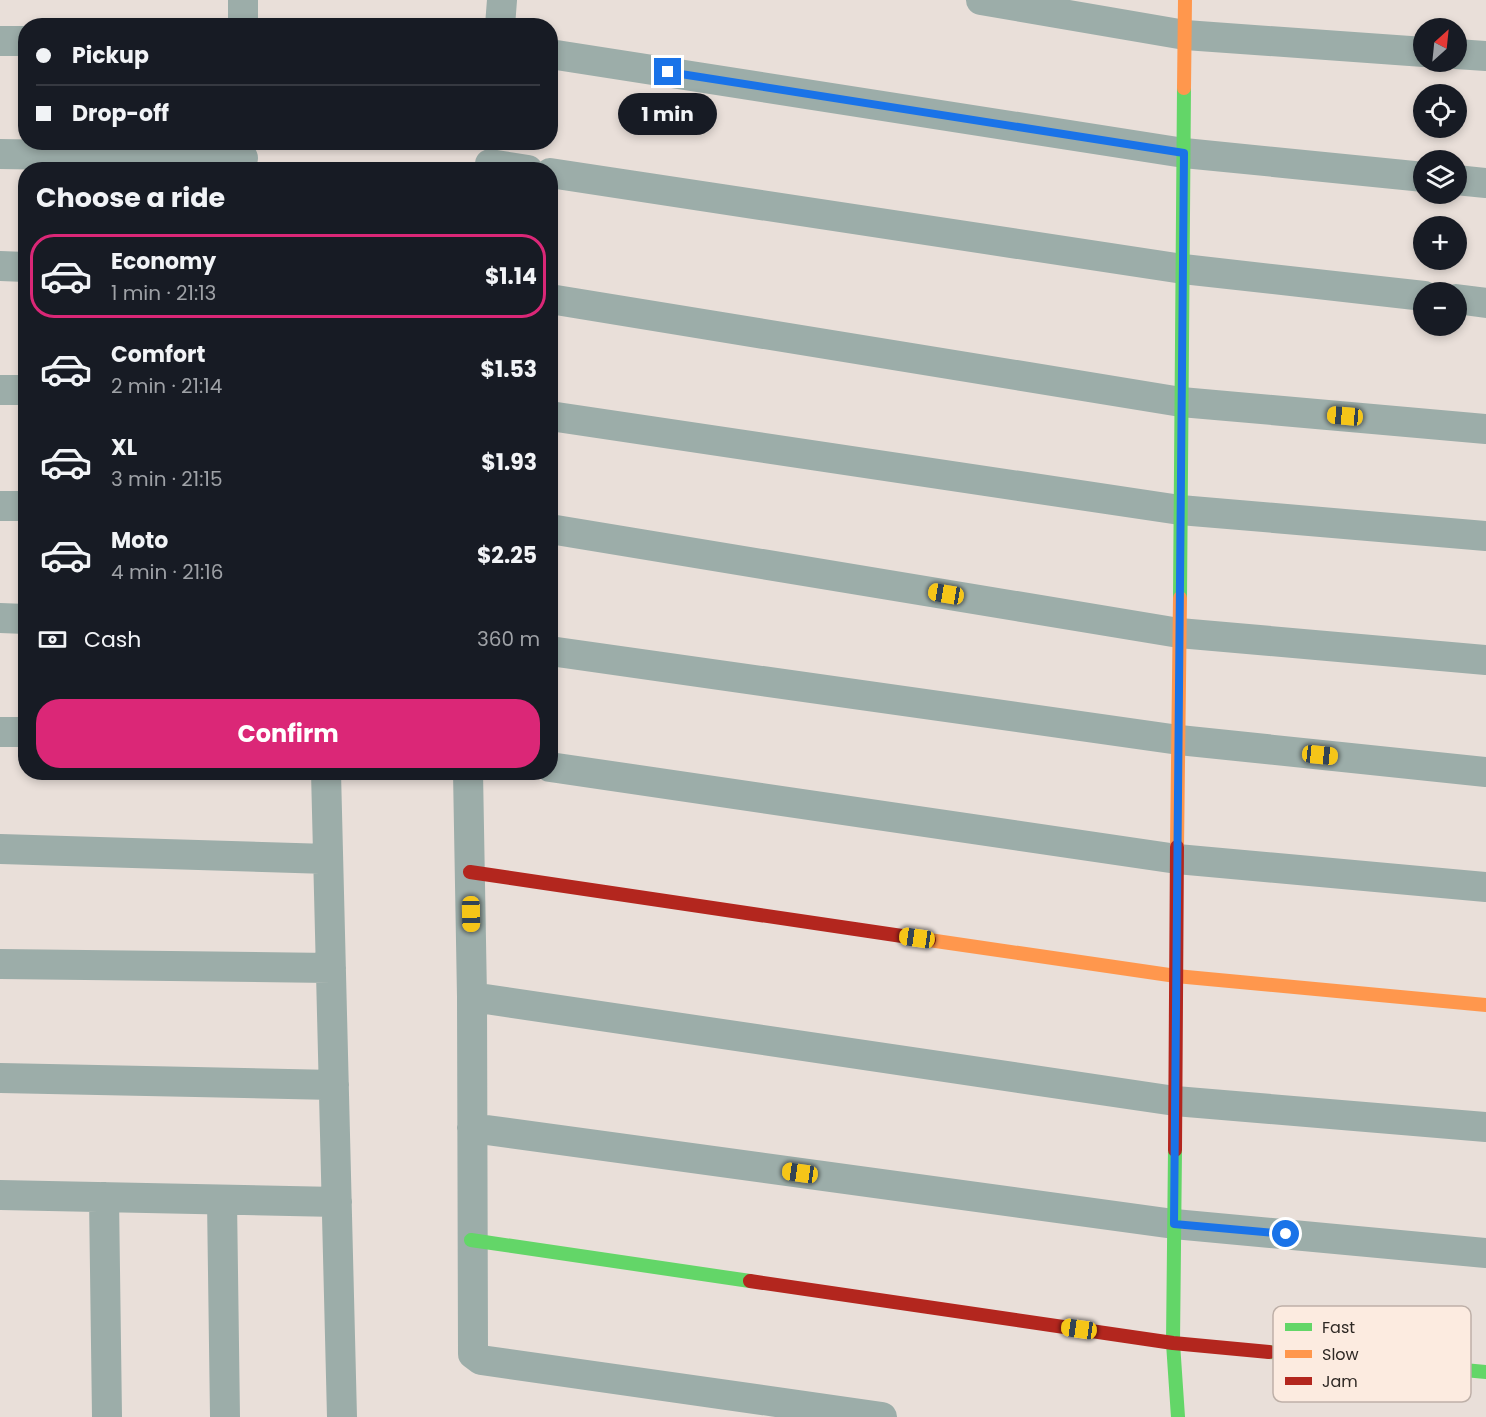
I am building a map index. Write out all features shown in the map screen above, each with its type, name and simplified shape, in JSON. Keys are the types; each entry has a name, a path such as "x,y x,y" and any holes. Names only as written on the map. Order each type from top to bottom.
{"street":[{"path":"243,0 243,18"},
{"path":"501,18 502,0"},
{"path":"981,0 1185,35 1413,51"},
{"path":"1178,1417 1173,1343 1185,0"},
{"path":"0,41 18,41"},
{"path":"558,55 1184,153 1413,176"},
{"path":"1467,55 1486,56"},
{"path":"0,154 243,157"},
{"path":"558,174 1183,269 1413,295"},
{"path":"1467,181 1486,183"},
{"path":"0,266 18,267"},
{"path":"558,300 1181,402 1486,429"},
{"path":"1467,300 1486,303"},
{"path":"0,390 18,390"},
{"path":"558,417 1180,510 1486,536"},
{"path":"0,506 18,506"},
{"path":"558,530 1179,633 1486,660"},
{"path":"0,618 18,619"},
{"path":"558,652 1179,740 1486,772"},
{"path":"0,732 18,732"},
{"path":"558,768 1177,859 1486,887"},
{"path":"326,780 342,1417"},
{"path":"468,780 472,997 471,1347 473,1354 481,1360 882,1417"},
{"path":"0,849 328,859"},
{"path":"470,872 1176,976 1486,1005"},
{"path":"0,964 331,968"},
{"path":"472,997 1175,1101 1486,1127"},
{"path":"0,1078 334,1085"},
{"path":"472,1128 1174,1224 1486,1253"},
{"path":"0,1195 337,1202"},
{"path":"104,1197 107,1417"},
{"path":"222,1200 225,1417"},
{"path":"471,1240 1173,1343 1273,1352"},
{"path":"1471,1371 1486,1372"}],"traffic: fast":[{"path":"1180,598 1184,88"},
{"path":"1175,1150 1173,1343 1178,1417"},
{"path":"471,1240 750,1281"},
{"path":"1269,1352 1273,1352"},
{"path":"1471,1371 1486,1372"}],"traffic: slow":[{"path":"1184,88 1185,0"},
{"path":"1177,847 1180,598"},
{"path":"929,940 1176,976 1486,1005"}],"traffic: jam":[{"path":"1175,1150 1177,847"},
{"path":"470,872 929,940"},
{"path":"750,1281 1173,1343 1269,1352"}],"route":[{"path":"668,72 1184,153 1174,1224 1286,1234"}]}
